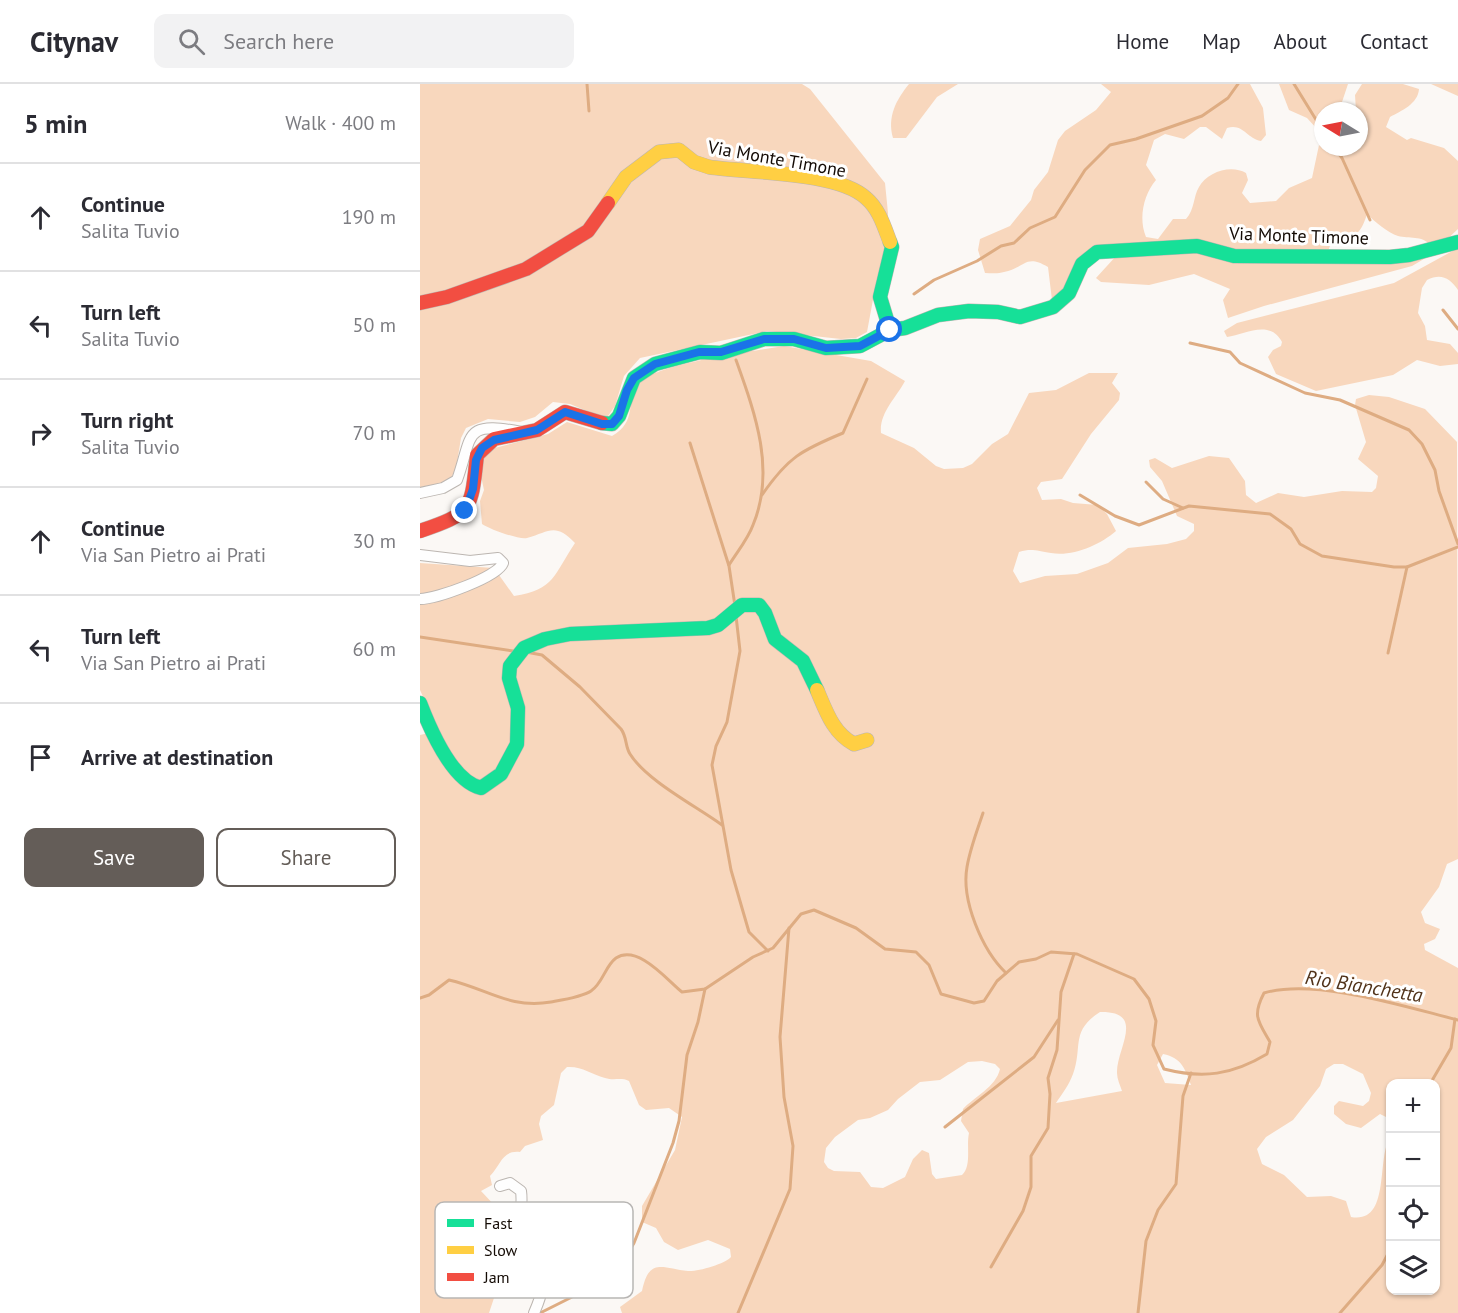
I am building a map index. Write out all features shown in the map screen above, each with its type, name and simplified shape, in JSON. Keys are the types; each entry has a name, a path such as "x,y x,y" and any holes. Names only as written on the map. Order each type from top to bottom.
{"street":[{"name":"Via Monte Timone","path":"420,303 447,297 526,269 588,231 626,177 659,152 679,150 689,160 710,169 741,169 828,182 860,192 876,209 892,247 880,291 890,330 905,328 938,315 969,311 998,312 1020,317 1053,307 1069,293 1082,264 1097,252 1197,246 1234,256 1390,257 1409,255 1458,242"},
{"path":"420,531 452,520 465,511 473,489 477,455 485,445 494,440 542,428 558,414 565,412 602,424 612,424 619,416 629,384 639,373 655,364 699,352 721,352 764,339 794,339 826,348 860,346 890,330"},
{"path":"420,493 443,488 457,480 466,442 473,433 484,429 524,433"},
{"path":"420,555 470,561 498,558 502,564 498,571 465,586 420,599"},
{"path":"420,703 428,726 440,746 471,785 481,788 506,769 513,758 519,713 509,674 512,659 519,651 537,641 564,634 619,630 647,632 683,627 710,627 724,622 741,605 749,603 759,605 765,610 771,634 779,645 804,662 832,723 843,738 854,744 867,740"},
{"path":"500,1186 510,1183 520,1191 522,1202"},
{"path":"534,1313 541,1298"}],"shaded area":[{"path":"420,84 802,84 810,89 885,183 888,213 887,252 877,278 867,332 856,338 841,339 767,331 640,358 624,376 615,406 606,419 570,404 553,402 535,417 520,422 488,419 466,428 461,438 456,469 448,483 420,489"},
{"path":"909,84 958,84 937,97 906,138 893,138 891,123 894,109"},
{"path":"1101,84 1250,84 1263,108 1266,135 1261,141 1241,129 1232,127 1227,128 1222,139 1206,127 1200,127 1184,139 1165,134 1154,140 1146,165 1156,180 1145,199 1142,222 1146,237 1158,239 1173,219 1186,219 1199,187 1208,177 1220,171 1233,169 1246,173 1248,180 1242,193 1250,203 1276,201 1289,188 1312,178 1317,156 1368,156 1368,102 1355,102 1355,95 1362,84 1403,84 1419,89 1416,99 1390,117 1386,127 1407,140 1411,138 1444,148 1458,161 1458,229 1429,256 1412,266 1228,318 1223,300 1230,289 1194,274 1149,285 1101,282 1096,278 1117,255 1091,260 1076,294 1062,308 1052,300 1048,267 1030,261 1002,273 985,273 978,250 980,239 1010,226 1031,200 1034,190 1048,172 1058,140 1065,131 1096,110 1111,92","holes":["1367,214 1381,227 1402,237 1419,239 1430,245 1383,254 1328,251 1333,238 1346,238 1356,234"]},
{"path":"1279,84 1348,84 1342,102 1314,102 1314,126 1307,118 1289,110"},
{"path":"1431,84 1458,84 1458,96"},
{"path":"1458,248 1458,290 1452,282 1445,278 1437,277 1427,280 1422,288 1418,313 1425,326 1427,340 1450,344 1458,353 1458,364 1440,366 1417,360 1393,375 1316,391 1276,374 1268,357 1273,350 1281,346 1282,342 1271,331 1257,330 1227,337 1224,331 1237,323 1394,283"},
{"path":"784,346 871,361 905,381 885,412 881,433 914,448 936,466 944,469 963,468 972,464 992,444 1008,434 1029,393 1056,390 1089,373 1118,373 1112,383 1120,393 1119,400 1091,434 1062,479 1041,482 1037,488 1042,500 1061,499 1073,503 1098,505 1107,514 1116,531 1094,545 1068,553 1031,550 1019,552 1013,571 1020,583 1045,576 1077,574 1108,563 1128,548 1167,544 1186,539 1194,531 1194,524 1177,516 1162,481 1150,467 1149,460 1155,458 1172,468 1209,456 1229,458 1245,481 1246,495 1256,503 1278,493 1304,497 1342,491 1372,492 1376,488 1378,476 1358,459 1366,442 1355,405 1356,399 1369,395 1389,397 1425,409 1457,442 1458,859 1447,864 1439,887 1421,912 1425,923 1440,929 1435,939 1424,944 1425,950 1458,968 1458,1313 622,1313 620,1307 642,1291 648,1273 653,1269 664,1267 692,1271 704,1269 728,1260 731,1257 730,1249 708,1240 678,1250 664,1242 656,1228 642,1222 642,1206 675,1150 682,1117 669,1108 646,1110 639,1105 629,1081 608,1079 582,1069 567,1067 561,1073 554,1105 541,1116 539,1124 543,1140 525,1146 520,1152 509,1153 502,1159 490,1176 492,1185 481,1191 491,1202 435,1202 435,1298 494,1298 489,1313 420,1313 420,735 429,733 429,710 420,690 420,563 494,568 514,596 538,590 546,585 575,543 557,531 547,531 523,538 504,534 482,524 480,501 484,490 479,467 482,456 491,449 548,434 567,422 612,436 620,430 628,418 634,391 638,384 664,370 684,364","holes":["1100,1012 1114,1013 1122,1018 1126,1025 1117,1073 1122,1091 1056,1103 1071,1078 1076,1064 1079,1040 1085,1026","1163,1054 1179,1061 1191,1085 1165,1083 1157,1065","982,1061 995,1064 1000,1069 994,1081 963,1109 961,1121 969,1133 968,1161 962,1175 936,1179 932,1174 929,1153 922,1150 913,1159 905,1177 883,1188 871,1187 860,1172 834,1171 824,1162 826,1148 835,1137 858,1120 870,1118 888,1110 920,1082 940,1080 968,1062","1334,1064 1343,1064 1363,1074 1371,1093 1369,1101 1363,1106 1339,1101 1334,1106 1334,1114 1346,1124 1361,1128 1380,1114 1386,1117 1386,1079 1440,1079 1440,1295 1386,1295 1386,1147 1377,1201 1372,1211 1364,1217 1351,1217 1346,1201 1331,1196 1307,1197 1284,1175 1262,1164 1257,1149 1266,1137 1293,1120 1320,1086 1326,1069"]}],"waterway":[{"path":"587,84 589,111"},
{"path":"914,294 934,280 977,261 1001,246 1014,243 1030,228 1055,217 1085,170 1110,145 1136,139 1202,116 1228,98 1238,84"},
{"path":"1294,84 1314,116"},
{"path":"1341,156 1370,220"},
{"path":"1443,310 1458,329"},
{"path":"1190,343 1230,352 1240,363 1305,393 1340,400 1409,430 1422,444 1435,470 1439,491 1458,544"},
{"path":"729,565 751,530 760,504 763,483 763,463 756,421 736,360"},
{"path":"762,495 788,463 797,456 843,433 867,379"},
{"path":"690,443 729,566 735,606"},
{"path":"1146,482 1163,499 1183,508"},
{"path":"1080,495 1115,516 1139,525 1189,506 1270,514 1291,529 1300,544 1322,556 1394,567 1407,567 1458,547"},
{"path":"1388,653 1407,567"},
{"path":"736,616 740,651 727,722 716,746 712,765 731,870 749,932 768,951"},
{"path":"420,637 513,651"},
{"path":"526,652 542,655 580,687 621,729 630,754 648,774 722,825"},
{"path":"983,813 968,860 967,894 975,924 989,951 1006,973"},
{"name":"Rio Bianchetta","path":"420,998 429,995 449,980 523,1003 566,999 591,991 612,961 625,955 643,959 682,992 705,989 753,957 773,948 801,914 814,910 856,928 885,949 916,952 929,965 941,994 974,1003 984,1001 997,981 1019,962 1036,959 1051,952 1077,954 1134,979 1149,999 1156,1021 1153,1045 1164,1069 1178,1072 1204,1074 1229,1071 1267,1054 1270,1042 1258,1018 1258,1007 1264,993 1285,989 1309,989 1361,996 1458,1020"},
{"path":"738,1313 790,1189 793,1146 784,1097 780,1037 789,928"},
{"path":"991,1267 1023,1211 1031,1187 1031,1156 1048,1128 1050,1094 1048,1078 1057,1050 1061,992 1074,954"},
{"path":"633,1245 673,1143 679,1121 687,1055 698,1022 705,989"},
{"path":"1433,1079 1451,1048 1455,1019"},
{"path":"945,1127 1034,1057 1058,1020"},
{"path":"1138,1313 1146,1241 1158,1210 1176,1184 1183,1096 1191,1073"},
{"path":"1340,1313 1386,1258"},
{"path":"540,1313 570,1298"}],"traffic: fast":[{"path":"890,242 892,247 880,297 890,330 905,328 938,315 969,311 998,312 1020,317 1053,307 1069,293 1082,264 1097,252 1197,246 1234,256 1390,257 1409,255 1458,242"},
{"path":"602,423 612,424 619,416 634,378 655,364 700,352 721,353 764,339 794,339 826,348 860,346 890,330"},
{"path":"420,703 443,753 461,775 470,783 481,788 501,774 517,744 518,708 509,678 510,666 524,648 545,639 570,634 708,628 718,625 742,605 759,605 765,613 775,639 803,661 817,690"}],"traffic: slow":[{"path":"608,203 626,177 659,152 679,150 694,162 709,167 814,178 853,189 874,207 890,242"},
{"path":"817,690 835,728 854,744 867,740"}],"traffic: jam":[{"path":"420,303 447,297 526,269 588,231 608,203"},
{"path":"420,531 460,514 466,507 473,488 477,455 494,439 537,430 565,412 602,423"}],"route":[{"path":"465,511 473,489 477,455 488,442 537,430 548,424 558,414 565,412 602,424 612,424 619,416 629,384 646,367 699,352 715,353 732,350 764,339 794,339 826,348 860,346 890,330"}]}
